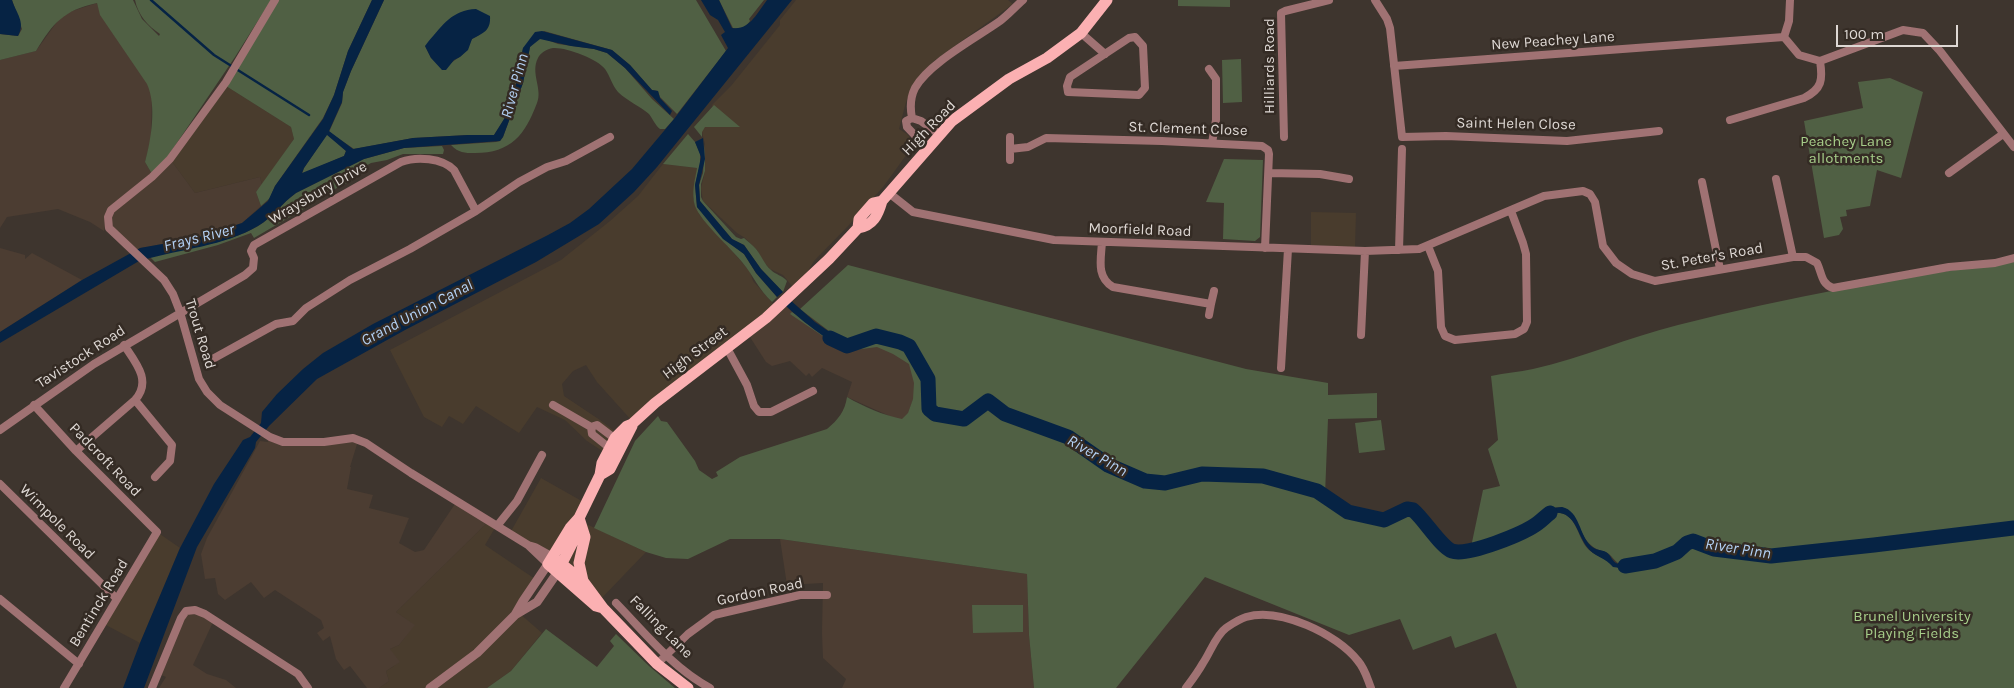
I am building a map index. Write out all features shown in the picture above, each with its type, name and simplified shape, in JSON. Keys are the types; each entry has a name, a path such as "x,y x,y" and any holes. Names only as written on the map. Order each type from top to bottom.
{"main road":[{"name":"High Road","path":"792,295 858,228 870,223 879,213 885,197 952,122 1009,79 1047,58 1081,32 1107,0"},
{"name":"High Street","path":"555,564 578,532 578,518 600,476 610,469 616,446 632,424 655,403 792,295"},
{"path":"578,518 585,537 579,563 583,581"},
{"name":"Falling Lane","path":"555,564 583,581 603,608 657,664 688,688"},
{"name":"Falling Lane","path":"555,564 596,606 603,608"}],"street":[{"name":"Trout Road","path":"275,0 242,57 170,159 152,177 111,210 108,217 110,228 164,280 173,294 197,373 216,401 270,437 283,442 306,443 353,438 366,443 497,526 528,545 535,547 555,564"},
{"path":"912,118 910,104 914,89 926,75 940,62 1002,19 1023,0"},
{"name":"Hilliards Road","path":"1284,137 1281,13 1329,0"},
{"path":"1375,0 1388,19 1394,66"},
{"path":"1790,0 1789,21 1784,37 1799,55 1820,61 1903,30 1923,33 1940,51 2014,147"},
{"path":"1081,32 1105,54"},
{"path":"1135,37 1140,41 1143,46 1145,88 1143,92 1134,96 1068,92 1067,86 1070,77 1105,54 1129,38 1135,37"},
{"name":"New Peachey Lane","path":"1394,66 1784,37"},
{"path":"1730,120 1804,98 1815,92 1819,86 1822,74 1820,61"},
{"name":"Saint Helen Close","path":"1394,66 1402,137 1446,136 1567,141 1659,131"},
{"path":"1208,69 1216,79 1216,120 1212,143"},
{"path":"928,149 907,126 906,121 912,118 921,121 940,135"},
{"path":"1949,173 2003,134"},
{"path":"208,362 276,324 292,321 306,308 350,280 410,249 476,211 519,182 547,167 566,161 610,137"},
{"path":"1010,137 1010,160"},
{"name":"St. Clement Close","path":"1010,149 1028,147 1046,138 1212,143 1264,147 1268,152 1266,248"},
{"path":"1399,250 1402,149"},
{"name":"Wraysbury Drive","path":"180,312 250,271 254,264 251,251 254,245 406,160 420,158 450,166 476,211"},
{"path":"1268,173 1320,174 1349,179"},
{"path":"1776,179 1793,257"},
{"path":"1702,182 1720,269"},
{"name":"St. Peter's Road","path":"1399,250 1419,249 1428,246 1544,196 1583,191 1590,194 1594,202 1603,246 1616,263 1632,274 1655,281 1793,257 1806,257 1812,259 1819,266 1824,281 1833,288 1949,268 1995,263 2014,258"},
{"name":"Moorfield Road","path":"885,197 913,212 1044,238 1288,249 1399,250"},
{"path":"1428,246 1438,270 1441,327 1445,336 1455,340 1515,334 1524,329 1527,322 1526,254 1510,211"},
{"path":"1102,242 1101,271 1106,283 1113,287 1211,304"},
{"path":"1281,368 1288,249"},
{"path":"1362,335 1365,251"},
{"path":"1210,315 1214,291"},
{"name":"Tavistock Road","path":"0,430 124,345 180,312"},
{"path":"76,451 135,400 142,391 144,379 124,345"},
{"path":"727,348 747,385 754,406 759,412 771,412 813,391"},
{"path":"135,400 172,445 170,461 155,477"},
{"name":"Padcroft Road","path":"34,405 76,451 156,532"},
{"path":"553,405 591,427 597,425 616,446"},
{"path":"591,427 592,434 616,446"},
{"path":"497,526 517,501 542,456"},
{"name":"Wimpole Road","path":"0,484 117,599"},
{"name":"Bentinck Road","path":"64,688 156,532"},
{"name":"High Street","path":"430,688 477,653 515,615 537,602 555,564"},
{"name":"High Street","path":"515,615 523,600 555,564"},
{"name":"Gordon Road","path":"657,664 688,634 714,615 800,595 827,596"},
{"path":"0,599 79,664"},
{"name":"Falling Lane","path":"616,603 666,655 683,670 710,688"},
{"path":"152,688 181,618 186,612 193,610 208,616 298,674 308,688"},
{"path":"1186,688 1224,630 1244,617 1271,615 1313,627 1340,643 1359,662 1371,688"}],"shaded area":[{"path":"796,0 1008,0 1013,4 934,61 923,72 914,84 906,102 899,129 907,134 915,143 883,187 814,261 796,291 783,275 770,269 757,250 745,238 737,233 703,201 701,188 705,171 705,144 702,132 694,127 713,109 712,105 731,86 780,25 780,20"},
{"path":"97,3 101,15 148,84 152,95 151,139 145,162 152,174 108,214 104,231 90,222 58,209 7,217 0,228 0,60 36,51 59,19 69,12"},
{"path":"226,86 291,127 294,139 262,185 260,177 195,193 170,159"},
{"path":"170,159 195,193 260,177 262,185 256,192 261,206 242,223 196,238 140,248 135,251 113,227 110,216"},
{"path":"663,164 697,168 693,198 699,214 741,261 750,272 753,281 776,307 633,422 597,382 586,365 573,371 562,384 564,396 622,437 610,456 587,441 565,420 537,407 519,433 476,406 463,424 449,416 442,427 424,417 390,350 561,260 638,196"},
{"path":"1311,212 1356,213 1355,247 1311,245"},
{"path":"0,248 25,255 25,259 32,253 82,280 0,332"},
{"path":"783,303 792,312 847,349 876,337 900,342 923,371 905,423 847,397 852,382 822,368 812,377 809,373 806,376 790,361 772,366 766,362 748,334"},
{"path":"270,437 280,442 358,441 350,467 347,489 373,495 369,508 409,518 399,543 415,552 424,550 457,501 488,522 396,612 415,625 399,645 390,649 400,662 386,671 389,681 379,688 367,688 350,666 344,670 336,659 330,636 323,641 317,633 324,628 321,620 275,590 264,598 251,582 225,600 218,594 215,578 205,579 201,554 207,538 260,441 268,442"},
{"path":"541,478 587,504 580,521 646,552 598,602 510,533"},
{"path":"488,522 496,526 485,545 541,583 509,621 429,688 379,688 389,681 386,671 394,666 390,649 399,645 414,625 396,612"},
{"path":"157,532 180,548 140,643 104,624"},
{"path":"780,539 1027,574 1029,635 1034,688 842,688 846,679 823,658 823,583 787,585"},
{"path":"187,611 214,620 193,665 207,674 226,680 236,688 159,688 166,677 159,674"},
{"path":"519,613 542,633 511,671 487,688 432,688"}],"green space":[{"path":"12,0 133,0 142,19 159,36 160,34 141,15 135,0 271,0 168,156 152,174 145,162 152,123 150,93 147,84 100,15 97,3 76,10 60,19 36,51 0,60 0,34 18,36 22,29"},
{"path":"277,0 372,0 348,51 334,95 323,118 275,186 270,198 261,206 256,192 294,139 291,127 226,86"},
{"path":"384,0 696,0 726,51 677,114 660,97 658,91 652,90 630,65 612,50 544,31 523,48 511,108 494,135 413,138 354,149 329,132 342,103 343,92","holes":["479,35 472,39 462,55 451,63 431,58 425,46"]},
{"path":"719,0 764,0 745,27 738,29 733,28"},
{"path":"1178,0 1230,0 1230,7 1178,6"},
{"path":"542,38 558,44 594,49 607,53 625,68 652,99 674,119 665,129 660,129 649,114 618,92 605,69 596,61 566,49 553,48 544,51 538,58 535,69 539,92 537,103 522,133 507,146 498,150 465,153 454,148 451,145 500,141 523,83 530,47 535,41"},
{"path":"1241,59 1242,102 1223,103 1222,60"},
{"name":"Peachey Lane allotments","path":"1890,78 1923,92 1901,178 1877,170 1870,206 1846,210 1847,216 1840,217 1843,229 1839,235 1824,238 1804,121 1863,108 1858,82"},
{"path":"714,105 740,127 705,127 702,137 694,127"},
{"path":"327,134 346,151 344,156 302,174 304,168"},
{"path":"688,134 695,142 700,153 700,165 695,185 697,207 744,254 756,273 777,297 772,302 763,293 742,262 709,227 698,212 693,196 697,168 663,164"},
{"path":"705,144 705,171 701,184 701,197 703,201 736,237 744,238 758,252 773,272 787,281 783,292 761,269 744,245 732,239 700,201 699,185 703,173"},
{"path":"442,146 443,154 403,154 371,163 362,168 351,181 313,200 307,207 254,238 251,233 218,245 155,262 150,257 219,242 246,232 258,226 296,193 364,159 404,148"},
{"path":"1224,159 1263,160 1260,237 1255,241 1223,239 1224,203 1206,202"},
{"name":"Brunel University Playing Fields","path":"2014,262 2014,688 1517,688 1496,633 1455,648 1451,636 1413,650 1400,619 1349,635 1205,577 1116,688 1034,688 1029,635 1027,574 780,539 730,539 688,559 666,558 646,552 594,528 635,441 658,416 661,421 667,422 695,461 699,470 712,479 718,476 716,472 740,457 827,429 845,407 847,397 874,410 902,419 908,413 913,399 914,383 909,364 877,347 847,351 790,314 792,312 847,349 863,343 847,344 800,309 848,265 1246,369 1328,383 1328,395 1377,393 1377,418 1328,419 1325,495 1350,509 1383,518 1404,507 1414,507 1452,548 1462,550 1471,547 1483,490 1500,486 1488,449 1498,440 1491,376 1551,364 1660,330 1761,305 1845,288","holes":["1562,507 1576,520 1587,541 1594,548 1609,554 1624,565 1632,563 1617,567 1590,551 1584,544 1575,525 1567,516 1561,513 1553,513 1541,525 1533,525 1552,508"]},
{"path":"1381,420 1385,450 1359,453 1355,423"},
{"path":"972,605 1023,605 1023,632 973,633"},
{"path":"546,629 597,667 614,646 610,641 616,634 675,688 487,688 511,671"}],"water":[{"path":"0,0 12,0 21,22 18,36 0,34"},
{"name":"Frays River","path":"372,0 384,0 351,71 343,92 342,102 329,131 353,149 413,138 494,135 511,108 523,48 535,32 542,31 612,50 630,65 652,90 658,91 660,98 672,111 670,115 625,68 607,53 540,39 530,47 523,83 500,141 404,148 364,159 296,193 258,226 245,233 217,243 143,260 135,251 140,248 196,238 242,223 268,201 275,186 323,119 334,95 348,51","holes":["327,135 346,151 344,156 302,173"]},
{"name":"Grand Union Canal","path":"701,0 719,0 732,28 738,28 748,24 767,0 792,0 657,167 634,192 599,224 536,262 405,330 317,379 269,426 256,442 255,448 197,547 144,688 123,688 180,548 214,484 243,440 250,437 261,423 262,412 277,394 323,353 373,324 548,235 570,223 589,209 632,169 674,119 728,48 721,35 725,32 718,20 710,15"},
{"path":"476,9 490,16 488,28 472,39 468,50 454,60 446,70 442,70 431,58 425,46 443,24 454,15"},
{"path":"703,138 705,159 699,185 700,201 732,239 744,245 761,269 783,292 777,297 756,273 744,254 723,239 697,207 695,185 701,157 695,142"},
{"path":"131,253 139,261 0,343 0,332 82,280"},
{"path":"789,299 815,322 847,344 847,349 823,336 796,315 783,303"},
{"path":"1562,507 1568,509 1576,518 1584,536 1593,547 1606,552 1619,564 1644,563 1628,569 1613,567 1590,550 1571,519 1566,515 1553,513 1541,525 1533,525 1552,508"}],"waterway":[{"path":"151,0 214,55 309,115"},
{"name":"River Pinn","path":"830,338 847,346 876,336 909,346 928,379 929,409 935,414 964,419 988,401 1005,414 1068,437 1108,465 1145,481 1165,483 1202,474 1263,476 1317,491 1348,512 1384,520 1407,509 1413,510 1443,544 1452,551 1459,552 1470,551 1509,538 1538,523 1550,513"},
{"name":"River Pinn","path":"1625,566 1655,561 1677,552 1687,543 1693,541 1714,549 1771,556 2014,528"}]}
